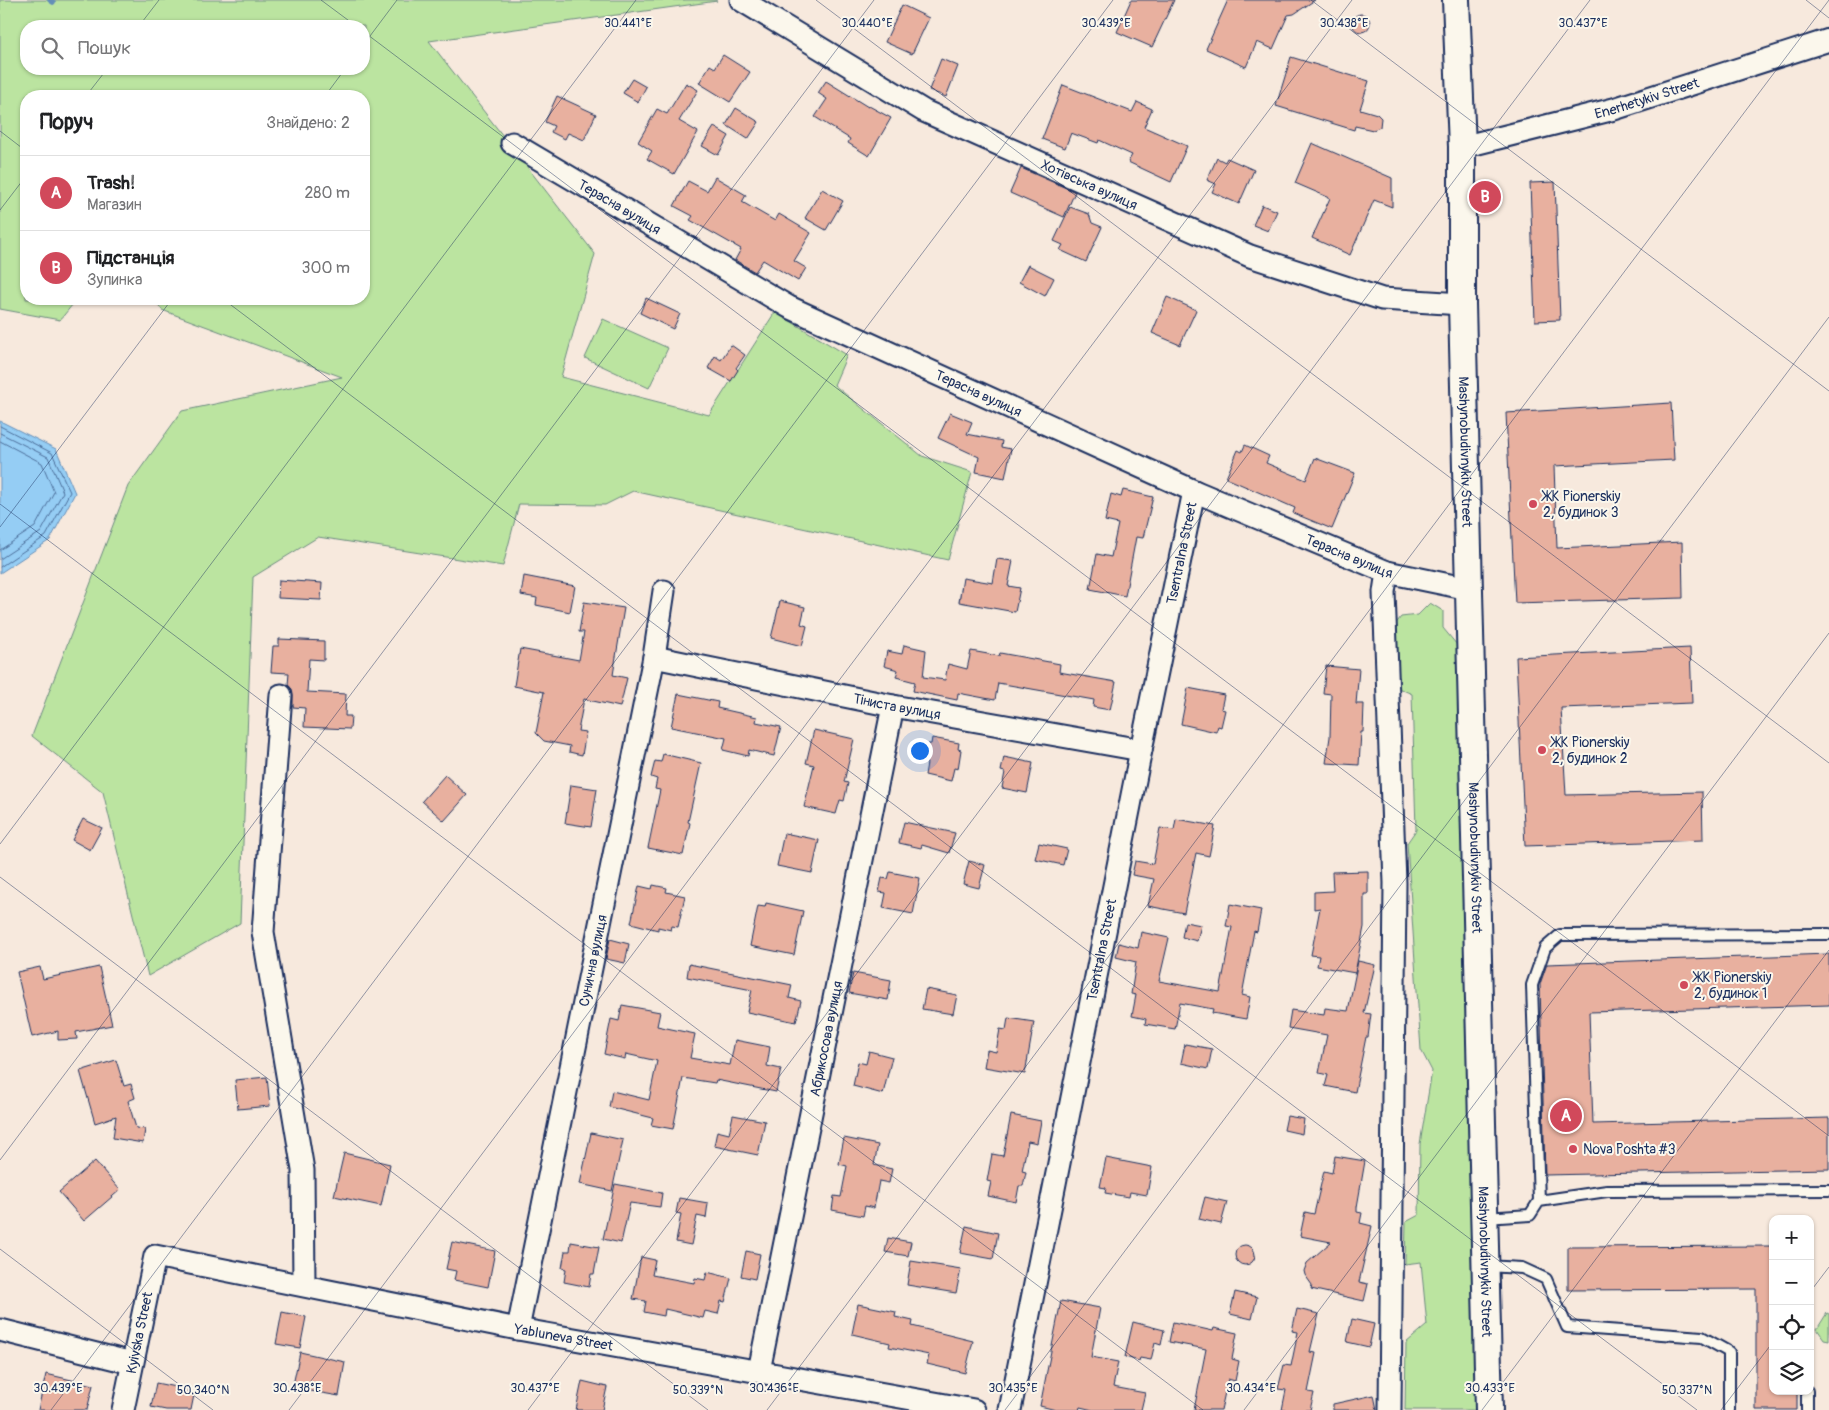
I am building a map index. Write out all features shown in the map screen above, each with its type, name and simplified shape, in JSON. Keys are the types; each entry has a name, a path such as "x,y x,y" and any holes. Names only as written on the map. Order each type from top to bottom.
{"street":[{"name":"Хотівська вулиця","path":"741,0 924,111 1250,256 1382,299 1462,304"},
{"name":"Mashynobudivnykiv Street","path":"1452,1 1462,147 1462,304 1488,1410"},
{"name":"Enerhetykiv Street","path":"1462,147 1614,108 1829,40"},
{"name":"Терасна вулиця","path":"512,143 789,307 1194,491 1387,572 1469,589"},
{"name":"Tsentralna Street","path":"1010,1410 1194,491"},
{"path":"1387,572 1384,592 1396,883 1390,1410"},
{"name":"Сунична вулиця","path":"518,1329 654,657 664,591"},
{"name":"Тіниста вулиця","path":"654,657 893,706 1141,750"},
{"path":"281,695 263,932 303,1170 304,1285"},
{"name":"Абрикосова вулиця","path":"759,1371 893,706"},
{"name":"Yabluneva Street","path":"154,1256 518,1329 974,1410"},
{"name":"Kyivska Street","path":"123,1410 154,1256"},
{"path":"0,1330 132,1363"}],"lane":[{"path":"1484,1218 1530,1215 1539,1201 1532,985 1545,948 1560,935 1829,934"},
{"path":"1539,1201 1607,1192 1829,1190"},
{"path":"1485,1266 1522,1268 1546,1279 1568,1327 1702,1337 1716,1344 1729,1352 1729,1410"},
{"path":"1807,1395 1807,1410"}],"green space":[{"path":"0,0 714,0 717,1 429,41 595,254 561,377 709,415 775,312 847,355 834,385 922,456 972,472 948,560 633,491 605,505 519,504 503,566 318,537 253,577 240,923 148,976 103,792 32,736 128,486 182,411 342,377 162,310 158,305 370,305 370,90 20,90 20,305 72,305 60,320 0,309"},
{"path":"603,319 668,348 649,388 585,358"},
{"path":"1430,603 1443,611 1443,628 1457,645 1463,671 1477,1410 1405,1410 1406,1343 1427,1325 1421,1262 1405,1264 1406,1222 1419,1215 1420,1144 1432,1071 1421,1050 1407,843 1416,830 1412,694 1396,687 1391,630 1401,617 1418,615"},
{"path":"1827,1313 1829,1314 1829,1340 1824,1339 1817,1329"}],"water":[{"path":"0,421 56,449 75,493 50,540 0,573"}],"building":[{"path":"1131,0 1174,0 1152,47 1117,32"},
{"path":"1228,0 1315,0 1294,14 1288,15 1273,49 1257,42 1246,67 1206,49"},
{"path":"902,5 929,18 912,54 885,42"},
{"path":"1361,14 1367,17 1370,23 1367,29 1361,32 1355,29 1352,23 1355,17"},
{"path":"723,55 750,72 730,102 699,83 710,65 715,68"},
{"path":"1291,57 1369,81 1360,109 1377,114 1381,118 1380,127 1373,130 1355,126 1354,130 1276,106"},
{"path":"941,59 958,66 946,97 929,90"},
{"path":"632,79 646,87 638,102 623,93"},
{"path":"826,81 868,107 891,118 869,156 848,143 850,139 815,117 827,99 818,93"},
{"path":"686,83 698,90 679,121 698,132 674,174 647,159 652,151 638,142 657,109 667,114"},
{"path":"1063,85 1132,112 1137,102 1152,109 1144,127 1187,146 1171,182 1128,162 1132,155 1099,140 1098,143 1071,133 1065,148 1042,139"},
{"path":"557,96 596,114 584,140 568,133 565,139 551,132 554,126 545,122"},
{"path":"736,108 759,122 748,139 726,125"},
{"path":"714,127 729,136 718,155 702,146"},
{"path":"1312,143 1392,178 1392,207 1374,200 1350,255 1312,238 1330,198 1295,183"},
{"path":"1217,158 1225,162 1227,158 1254,170 1239,204 1212,192 1216,184 1207,180"},
{"path":"1021,168 1075,192 1064,217 1010,193"},
{"path":"715,177 746,195 742,202 775,221 779,214 811,233 794,261 806,268 798,281 763,260 755,272 735,260 741,249 690,220 693,216 674,206 688,181 707,191"},
{"path":"1555,182 1560,320 1535,321 1530,183"},
{"path":"822,189 843,201 826,230 805,218"},
{"path":"1262,205 1277,211 1268,231 1253,225"},
{"path":"1070,207 1089,214 1092,223 1102,227 1086,262 1060,250 1063,245 1054,241"},
{"path":"1028,265 1054,278 1045,296 1019,282"},
{"path":"1167,297 1196,310 1180,345 1152,333"},
{"path":"646,298 680,314 673,329 640,313"},
{"path":"731,345 745,355 736,368 738,370 731,381 708,368 715,356 721,360"},
{"name":"ЖК Pionerskiy 2, будинок 3","path":"1671,403 1674,460 1554,466 1557,548 1682,542 1683,598 1515,603 1506,413"},
{"path":"950,413 972,422 967,434 1002,441 1001,447 1011,449 1005,478 976,472 979,457 938,438"},
{"path":"1245,445 1269,456 1266,463 1306,480 1315,458 1355,473 1332,529 1293,513 1295,508 1226,478 1238,450 1242,452"},
{"path":"1123,490 1153,497 1143,538 1136,537 1125,596 1090,589 1097,554 1111,557 1118,524 1105,521 1111,494 1121,497"},
{"path":"997,559 1013,561 1008,586 1020,588 1015,612 959,602 963,578 993,583"},
{"path":"524,576 575,586 570,612 536,605 537,598 521,595"},
{"path":"279,580 322,583 321,600 278,598"},
{"path":"780,601 805,607 801,624 807,626 802,646 771,638"},
{"path":"584,602 624,608 613,675 627,678 620,707 584,699 578,731 586,732 582,755 569,752 570,746 544,741 536,733 544,692 514,686 520,649 579,660 584,632 579,632"},
{"path":"279,639 324,641 324,660 309,659 307,692 346,694 345,716 351,716 350,729 304,727 305,708 293,707 292,689 288,685 289,673 271,672 273,646 279,646"},
{"path":"904,645 926,650 923,677 945,680 948,664 967,669 971,651 999,656 1000,653 1060,664 1059,672 1116,682 1110,710 1093,707 1094,700 998,683 995,700 958,693 957,700 913,691 915,682 896,677 898,670 884,666 887,651 902,654"},
{"name":"ЖК Pionerskiy 2, будинок 2","path":"1690,648 1692,703 1561,708 1566,795 1702,792 1703,840 1525,846 1516,657"},
{"path":"1326,666 1359,669 1356,704 1364,704 1359,765 1326,763 1330,737 1331,694 1323,693"},
{"path":"1188,688 1224,695 1221,709 1225,710 1221,727 1218,726 1216,732 1181,724"},
{"path":"678,694 718,702 717,708 757,717 756,722 781,727 774,756 749,750 748,756 723,750 726,738 671,727"},
{"path":"814,730 854,739 844,782 848,783 844,801 840,800 836,814 804,807 814,765 806,763"},
{"path":"932,738 959,743 958,749 961,750 958,769 954,768 951,781 925,775 928,744 931,744"},
{"path":"663,754 701,763 683,855 648,848 660,790 655,789 657,779 651,777 655,761 661,762"},
{"path":"1004,757 1033,763 1027,793 1002,788 1005,772 1001,771"},
{"path":"445,775 467,795 444,821 422,801"},
{"path":"571,785 597,789 591,827 565,823"},
{"path":"83,819 102,828 90,850 72,840"},
{"path":"1176,819 1215,826 1209,856 1196,853 1184,913 1148,906 1154,879 1132,875 1135,861 1153,864 1160,828 1174,830"},
{"path":"904,822 955,833 949,853 922,845 921,848 899,843"},
{"path":"784,833 819,840 812,873 777,866"},
{"path":"1039,843 1067,849 1063,865 1035,859"},
{"path":"969,861 985,865 979,888 963,884"},
{"path":"1368,871 1368,894 1364,894 1364,927 1355,973 1317,966 1319,956 1311,955 1320,908 1314,909 1314,892 1333,891 1332,872"},
{"path":"890,872 920,878 913,914 883,908 886,893 879,892 882,878 888,879"},
{"path":"653,885 667,888 666,892 685,896 678,927 672,926 671,930 658,927 658,930 631,923 639,886 652,889"},
{"path":"766,903 803,911 794,955 750,946 758,906 765,907"},
{"path":"1230,904 1261,910 1257,932 1254,931 1242,995 1250,997 1246,1019 1212,1013 1213,1009 1180,1003 1175,1029 1145,1024 1146,1019 1132,1016 1136,995 1131,994 1136,962 1116,957 1119,943 1138,948 1141,932 1169,938 1159,981 1220,992 1232,927 1226,926"},
{"path":"1185,922 1201,925 1197,941 1182,937"},
{"path":"610,939 629,944 625,963 606,959"},
{"path":"1829,954 1829,1005 1589,1012 1593,1124 1829,1118 1829,1169 1545,1175 1540,984 1547,964"},
{"path":"1358,961 1375,965 1364,1013 1371,1014 1368,1037 1366,1037 1355,1092 1325,1086 1328,1075 1319,1073 1327,1035 1288,1028 1291,1010 1324,1015 1325,1008 1348,1011"},
{"path":"689,964 792,985 789,998 801,1001 796,1022 747,1012 752,990 687,977"},
{"path":"40,967 43,979 99,967 112,1025 76,1032 77,1039 58,1040 58,1031 32,1037 17,972"},
{"path":"853,973 891,980 888,1000 849,993"},
{"path":"926,989 957,995 953,1014 922,1009"},
{"path":"622,1005 660,1012 657,1026 695,1034 690,1058 730,1065 735,1040 770,1047 767,1066 781,1069 776,1092 716,1080 715,1083 683,1078 673,1129 651,1125 653,1118 609,1107 612,1091 649,1100 657,1061 626,1054 625,1059 604,1054 611,1019 619,1021"},
{"path":"1008,1018 1034,1022 1025,1074 984,1067 987,1050 996,1052 1000,1029 1006,1030"},
{"path":"1185,1044 1212,1049 1208,1069 1181,1063"},
{"path":"869,1051 892,1057 883,1094 853,1086 858,1062 866,1064"},
{"path":"116,1060 124,1086 131,1084 135,1098 128,1101 136,1128 145,1129 143,1143 113,1138 116,1116 95,1123 80,1071"},
{"path":"267,1077 270,1106 238,1109 235,1080"},
{"path":"733,1115 765,1121 758,1155 714,1146 717,1131 729,1134"},
{"path":"1011,1115 1041,1121 1037,1143 1028,1141 1022,1171 1026,1172 1023,1186 1019,1186 1016,1202 988,1196 991,1182 987,1181 992,1154 1003,1156"},
{"path":"1287,1116 1304,1119 1302,1134 1284,1130"},
{"path":"591,1133 623,1140 612,1191 580,1184"},
{"path":"844,1138 878,1145 874,1165 892,1169 889,1183 879,1181 874,1208 865,1206 863,1216 832,1210 834,1196 841,1197 847,1166 839,1164"},
{"path":"344,1153 390,1164 381,1206 334,1196"},
{"path":"1335,1156 1365,1161 1357,1207 1357,1212 1362,1213 1360,1223 1372,1226 1359,1282 1368,1284 1364,1301 1311,1289 1312,1285 1304,1271 1307,1263 1331,1242 1300,1236 1305,1212 1314,1214 1324,1171 1332,1173"},
{"path":"1106,1158 1152,1167 1147,1195 1130,1192 1129,1197 1105,1193 1106,1188 1100,1187"},
{"path":"95,1161 120,1190 84,1221 59,1192"},
{"path":"615,1184 662,1193 660,1207 630,1203 621,1243 603,1239"},
{"path":"1205,1197 1227,1202 1221,1224 1199,1219"},
{"path":"679,1198 708,1203 706,1218 697,1216 691,1245 676,1242 681,1214 676,1213"},
{"path":"966,1226 998,1233 993,1259 960,1253"},
{"path":"888,1238 911,1242 908,1256 885,1252"},
{"path":"452,1242 495,1251 488,1287 454,1280 456,1271 446,1269"},
{"path":"571,1242 599,1247 594,1274 591,1274 589,1287 564,1282 566,1269 562,1268 565,1251 570,1251"},
{"path":"1245,1245 1252,1248 1255,1255 1252,1262 1245,1265 1238,1262 1235,1255 1238,1248"},
{"path":"1769,1246 1769,1395 1797,1395 1797,1410 1756,1410 1756,1289 1568,1290 1568,1247"},
{"path":"746,1251 760,1254 755,1279 741,1276"},
{"path":"641,1257 655,1260 652,1275 694,1283 695,1278 705,1280 707,1272 731,1278 725,1302 721,1301 718,1314 705,1311 703,1318 665,1309 664,1316 644,1312 646,1301 633,1299"},
{"path":"911,1261 961,1269 956,1293 907,1285"},
{"path":"1235,1292 1257,1297 1252,1319 1230,1314"},
{"path":"1061,1301 1100,1308 1091,1357 1118,1362 1113,1387 1145,1393 1141,1410 1093,1410 1080,1407 1079,1410 1056,1410 1040,1406"},
{"path":"858,1304 896,1312 895,1317 913,1321 912,1326 973,1341 965,1373 927,1364 929,1355 889,1347 890,1343 852,1334"},
{"path":"1297,1309 1319,1314 1310,1352 1316,1353 1308,1392 1314,1393 1310,1410 1282,1410 1286,1390 1278,1389 1284,1365 1291,1366 1298,1332 1292,1331"},
{"path":"282,1312 306,1317 300,1348 276,1344"},
{"path":"1352,1319 1374,1324 1369,1347 1347,1342"},
{"path":"1133,1322 1164,1330 1161,1345 1155,1343 1151,1360 1140,1358 1139,1361 1125,1357"},
{"path":"1173,1322 1213,1331 1214,1328 1237,1333 1232,1359 1239,1361 1235,1381 1228,1379 1221,1410 1194,1410 1206,1349 1169,1342"},
{"path":"300,1352 345,1362 339,1396 305,1390 305,1387 293,1385"},
{"path":"46,1374 93,1385 87,1410 38,1410"},
{"path":"582,1381 607,1387 602,1410 576,1410"},
{"path":"156,1383 190,1390 189,1394 194,1395 191,1410 166,1410 151,1407"},
{"path":"1374,1395 1377,1410 1333,1410 1333,1404"}],"place":[{"name":"Підстанція","path":"1485,197"},
{"name":"ЖК Pionerskiy 2, будинок 3","path":"1533,504"},
{"name":"ЖК Pionerskiy 2, будинок 2","path":"1542,750"},
{"name":"ЖК Pionerskiy 2, будинок 1","path":"1684,985"},
{"name":"Trash!","path":"1566,1116"},
{"name":"Nova Poshta #3","path":"1573,1149"}]}
